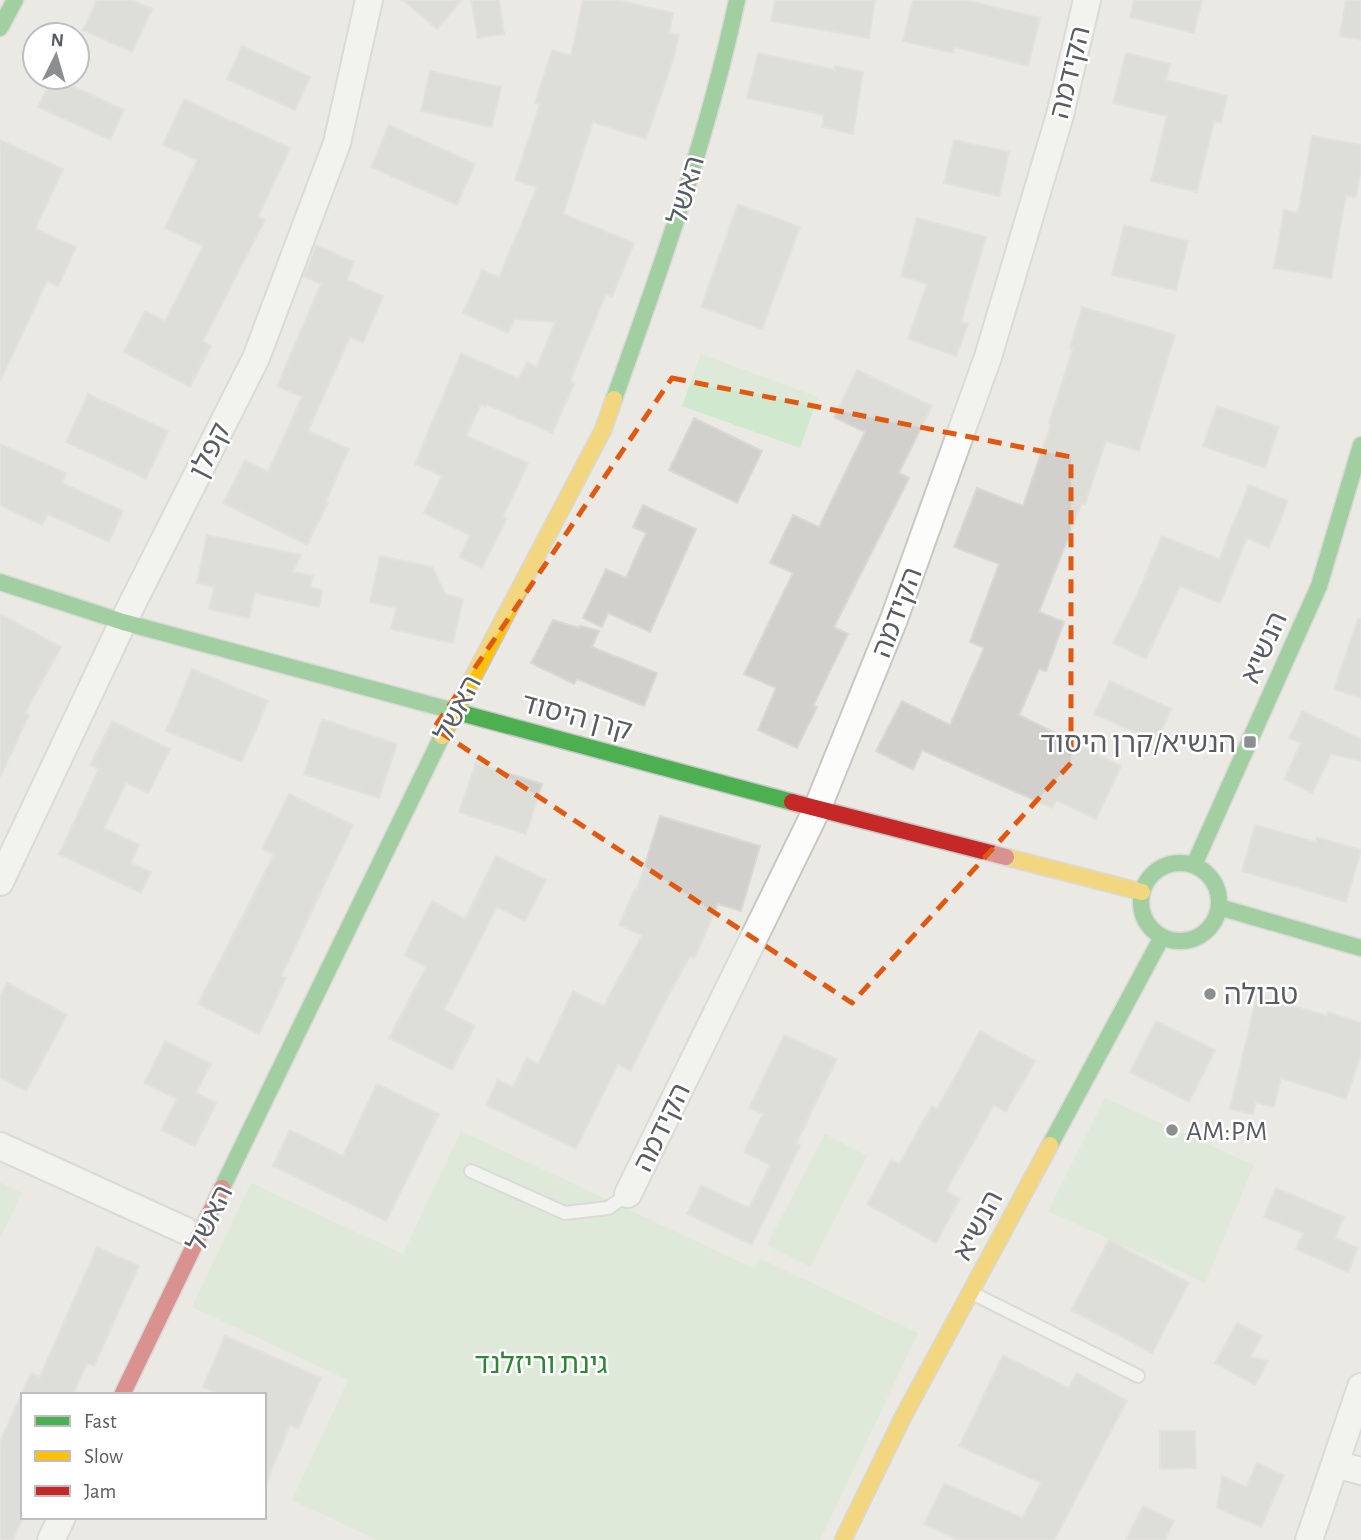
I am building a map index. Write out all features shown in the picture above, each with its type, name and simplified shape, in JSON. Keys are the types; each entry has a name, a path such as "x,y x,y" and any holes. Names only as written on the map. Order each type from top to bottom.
{"street":[{"path":"0,28 15,0"},
{"name":"קפלן","path":"0,882 123,622 256,358 337,143 369,0"},
{"name":"האשל","path":"123,1393 455,710 603,430 676,225 737,0"},
{"name":"הקידמה","path":"628,1194 817,809 894,619 988,358 1060,115 1087,0"},
{"name":"הנשיא","path":"1194,865 1319,586 1361,444"},
{"name":"קרן היסוד","path":"0,582 123,622 817,809 1142,892"},
{"path":"1181,862 1194,865 1213,881 1219,894 1219,907 1211,925 1202,934 1189,940 1162,937 1152,930 1144,919 1141,906 1146,881 1155,871 1167,864 1181,862"},
{"path":"1219,907 1361,948"},
{"name":"הנשיא","path":"843,1540 903,1417 1162,937"},
{"path":"0,1146 184,1230"},
{"path":"1309,1540 1348,1468 1361,1387"},
{"path":"51,1540 61,1519"}],"lane":[{"path":"471,1171 565,1213 608,1208 628,1194"},
{"path":"970,1293 1138,1376"}],"highlighted area":[{"path":"672,378 1071,457 1071,763 852,1003 434,728"}],"green space":[{"path":"701,354 818,397 800,448 682,406"},
{"path":"1105,1098 1254,1165 1205,1283 1048,1211"},
{"name":"גינת וריזלנד","path":"461,1131 755,1269 761,1259 918,1333 820,1540 377,1540 292,1500 348,1380 192,1307 251,1183 403,1254"},
{"path":"825,1134 867,1156 810,1267 767,1245"},
{"path":"0,1182 22,1193 0,1238"}],"building":[{"path":"97,0 132,0 152,9 132,52 91,34 91,21 87,21"},
{"path":"403,0 462,0 437,29"},
{"path":"471,0 499,0 504,34 478,38"},
{"path":"583,0 616,0 673,13 669,33 679,35 646,139 593,122 563,214 634,243 612,297 606,294 570,381 575,383 552,433 481,404 466,436 528,463 503,517 507,519 482,568 459,557 470,535 424,513 442,476 415,464 461,353 519,379 527,362 537,367 555,322 515,319 508,333 463,313 482,270 499,277 537,187 515,180 540,104 535,103 552,50 571,56"},
{"path":"775,0 875,0 869,38 771,21"},
{"path":"913,0 965,0 1040,18 1028,66 955,47 953,53 903,41"},
{"path":"1134,0 1202,0 1194,33 1130,17"},
{"path":"1346,0 1361,0 1361,40 1340,36"},
{"path":"242,46 310,77 295,110 227,79"},
{"path":"758,53 835,70 835,66 863,72 853,134 822,127 824,115 747,98"},
{"path":"1126,53 1170,64 1166,80 1227,96 1221,123 1214,121 1197,192 1151,181 1167,116 1113,103"},
{"path":"430,71 501,87 492,127 421,111"},
{"path":"46,91 83,91 124,110 110,140 38,107"},
{"path":"184,99 290,148 258,217 265,220 203,341 211,346 190,387 124,352 145,311 165,321 203,246 165,228 197,160 163,145"},
{"path":"389,125 475,164 457,205 371,167"},
{"path":"1312,136 1361,145 1361,169 1356,197 1346,195 1331,278 1274,268 1284,210 1298,213"},
{"path":"0,140 63,169 35,229 76,247 58,286 47,281 0,381"},
{"path":"954,140 1009,152 999,196 944,183"},
{"path":"738,204 800,227 762,329 701,307"},
{"path":"917,218 986,237 961,322 968,324 956,356 908,339 927,284 901,276"},
{"path":"1124,225 1188,241 1176,290 1112,275"},
{"path":"316,245 354,262 347,280 383,296 363,343 350,337 308,431 349,449 326,501 328,503 307,545 223,503 245,460 268,472 302,397 277,386 321,284 304,276"},
{"path":"1082,307 1175,335 1139,451 1106,441 1085,504 1082,503 1039,612 1064,622 1046,671 1039,669 1019,715 1121,766 1096,819 1056,800 1052,808 922,750 913,770 876,751 902,701 950,725 984,648 970,642 999,564 954,547 977,488 1023,506 1051,424 1049,423 1073,348 1070,348"},
{"path":"857,370 932,406 899,473 909,478 834,627 848,634 813,706 817,707 797,748 758,730 776,688 744,674 793,573 770,563 793,515 819,527 865,432 834,417"},
{"path":"88,394 168,431 146,479 66,442"},
{"path":"1217,406 1279,427 1265,468 1203,446"},
{"path":"694,418 762,451 737,503 669,470"},
{"path":"0,444 66,473 62,483 123,511 109,542 48,514 42,525 0,505"},
{"path":"1249,485 1288,501 1269,548 1247,538 1220,603 1180,586 1146,659 1113,643 1162,536 1219,559"},
{"path":"643,505 696,529 650,632 608,613 602,627 583,618 606,569 626,578 646,533 633,527"},
{"path":"207,535 301,555 293,572 313,576 310,587 322,590 319,607 255,593 249,618 209,609 214,587 197,583"},
{"path":"380,556 432,567 445,594 463,599 453,643 391,629 396,608 370,602"},
{"path":"0,614 61,647 25,713 29,715 0,777"},
{"path":"1358,619 1361,619 1361,698 1334,689"},
{"path":"553,620 599,631 592,647 657,673 644,706 577,679 574,684 531,663"},
{"path":"192,669 268,701 242,762 166,731"},
{"path":"1110,681 1172,709 1156,742 1094,714"},
{"path":"1302,711 1361,739 1361,761 1331,754 1312,793 1284,779 1301,743 1289,738"},
{"path":"322,719 397,744 379,798 304,774"},
{"path":"112,721 170,749 148,793 126,783 104,828 139,845 131,863 151,872 141,893 59,854 99,769 90,765"},
{"path":"476,763 542,784 526,834 459,812"},
{"path":"289,794 353,825 281,976 286,978 259,1034 198,1004 274,854 262,849"},
{"path":"660,816 760,846 741,911 718,904 694,959 690,956 631,1071 618,1064 576,1149 486,1105 498,1080 513,1087 527,1058 538,1064 573,991 604,1006 642,935 619,925 635,889 637,890"},
{"path":"1255,825 1316,842 1317,837 1361,850 1346,902 1242,871"},
{"path":"496,856 546,880 525,921 497,907 444,1010 475,1026 452,1070 389,1038 426,967 404,955 432,901 465,919"},
{"path":"7,983 67,1015 26,1091 0,1078 0,996"},
{"path":"1257,995 1361,1023 1361,1055 1346,1099 1281,1078 1274,1107 1256,1102 1253,1114 1230,1109"},
{"path":"1156,1021 1215,1050 1189,1102 1130,1072"},
{"path":"980,1031 1035,1061 1006,1112 994,1105 946,1191 960,1199 936,1243 867,1204 891,1160 899,1164 932,1106 937,1109"},
{"path":"784,1035 837,1059 796,1144 800,1146 752,1245 687,1214 701,1185 749,1208 770,1165 744,1152 763,1114 749,1108"},
{"path":"165,1041 211,1064 196,1093 216,1103 195,1146 161,1130 177,1099 144,1083"},
{"path":"377,1084 439,1114 386,1221 273,1166 290,1130 343,1156"},
{"path":"1276,1188 1344,1217 1335,1238 1358,1248 1348,1272 1296,1249 1303,1233 1264,1217"},
{"path":"1109,1240 1189,1283 1152,1353 1071,1310"},
{"path":"97,1247 139,1266 94,1366 87,1363 74,1392 76,1393 22,1393 31,1373 40,1377"},
{"path":"1237,1323 1262,1336 1250,1357 1268,1361 1255,1385 1215,1363"},
{"path":"225,1336 321,1378 298,1429 290,1425 266,1484 266,1393 216,1393 203,1387"},
{"path":"1003,1355 1069,1388 1077,1373 1127,1401 1054,1540 959,1540 924,1524 944,1483 1022,1518 1041,1483 959,1446"},
{"path":"21,1395 23,1519 13,1540 0,1540 0,1442"},
{"path":"1160,1431 1195,1431 1196,1468 1160,1469"},
{"path":"1257,1463 1284,1475 1261,1527 1217,1508 1222,1476 1246,1487"},
{"path":"1143,1506 1174,1521 1165,1540 1126,1540"}],"traffic: fast":[{"path":"0,28 15,0"},
{"path":"614,399 698,151 737,0"},
{"path":"1194,865 1319,586 1361,445"},
{"path":"0,582 123,622 792,802"},
{"path":"222,1188 442,736"},
{"path":"1180,863 1195,866 1212,880 1219,902 1216,917 1202,934 1180,941 1165,938 1148,924 1141,902 1144,887 1158,870 1180,863"},
{"path":"1219,907 1361,948"},
{"path":"1050,1145 1162,937"}],"traffic: slow":[{"path":"442,736 603,430 614,399"},
{"path":"1006,857 1142,892"},
{"path":"843,1540 903,1417 1050,1145"}],"traffic: jam":[{"path":"792,802 1006,857"},
{"path":"123,1393 222,1188"}],"place":[{"name":"הנשיא/קרן היסוד","path":"1250,742"},
{"name":"טבולה","path":"1210,994"},
{"name":"AM:PM","path":"1172,1130"}]}
